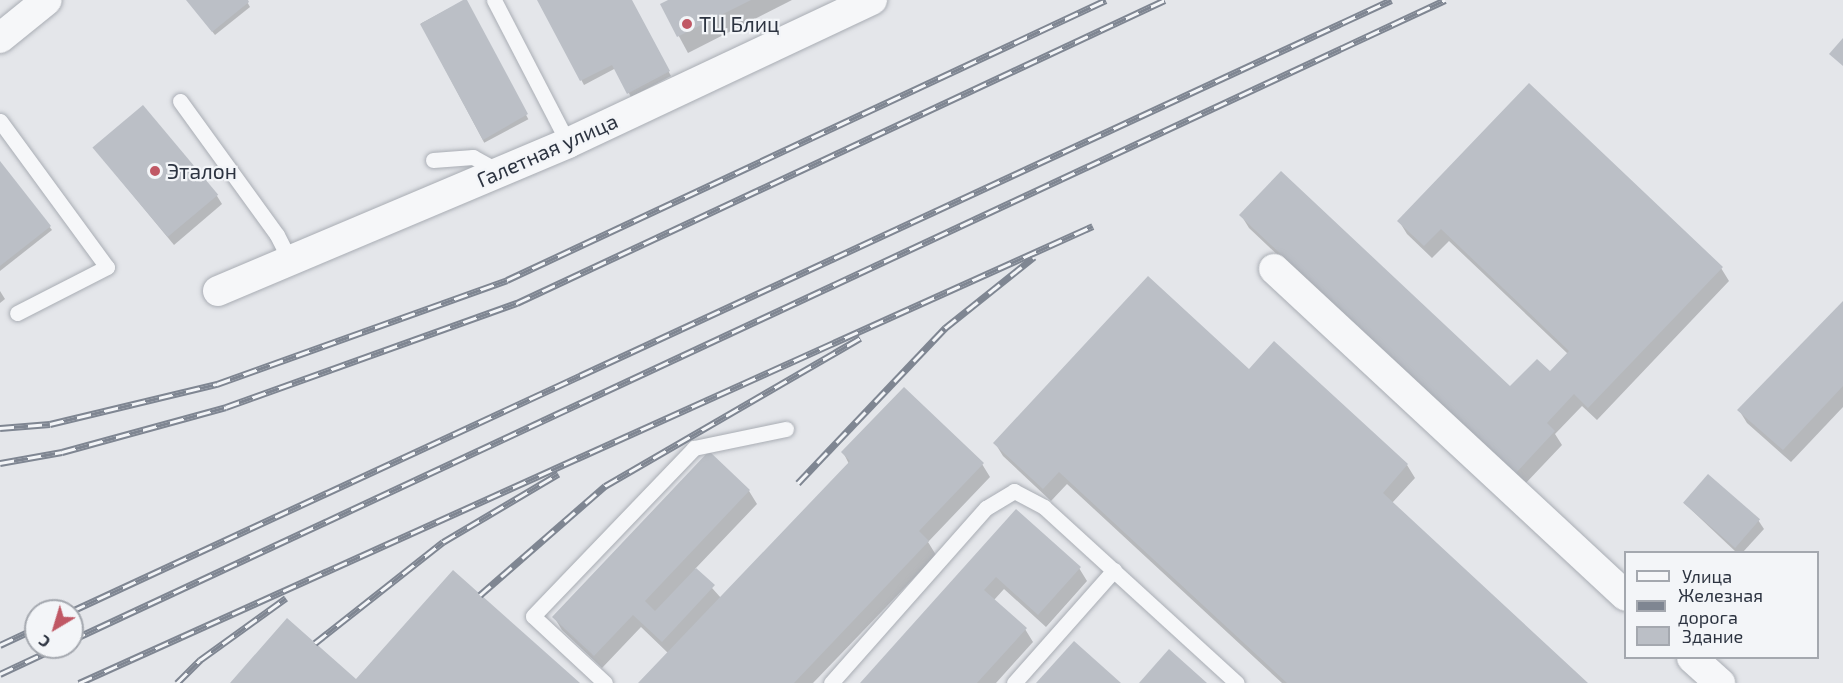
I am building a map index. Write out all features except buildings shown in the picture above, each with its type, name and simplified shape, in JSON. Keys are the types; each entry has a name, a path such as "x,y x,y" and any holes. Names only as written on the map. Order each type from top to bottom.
{"street":[{"path":"0,38 47,0"},
{"name":"Галетная улица","path":"218,291 568,143 839,7 872,0"},
{"path":"1274,269 1624,594"},
{"path":"1694,659 1720,683"}],"lane":[{"path":"494,0 568,143"},
{"path":"180,101 277,236 290,261"},
{"path":"0,122 107,267 17,313"},
{"path":"433,160 473,157 500,172"},
{"path":"605,683 533,616 694,448 786,429"},
{"path":"831,683 986,508 1014,491 1044,507 1237,683"},
{"path":"1014,683 1114,570"}],"railway":[{"path":"0,428 50,424 217,384 507,280 1106,0"},
{"path":"0,463 62,452 226,407 517,303 1165,0"},
{"path":"84,605 1391,0"},
{"path":"84,634 1445,0"},
{"path":"79,683 1093,226"},
{"path":"798,483 945,328 1034,257"},
{"path":"480,595 605,486 860,338"},
{"path":"315,643 443,542 558,474"},
{"path":"177,683 200,660 286,598"},
{"path":"0,645 24,634"},
{"path":"0,674 32,659"}],"place":[{"name":"ТЦ Блиц","path":"687,24"},
{"name":"Эталон","path":"155,171"}]}
